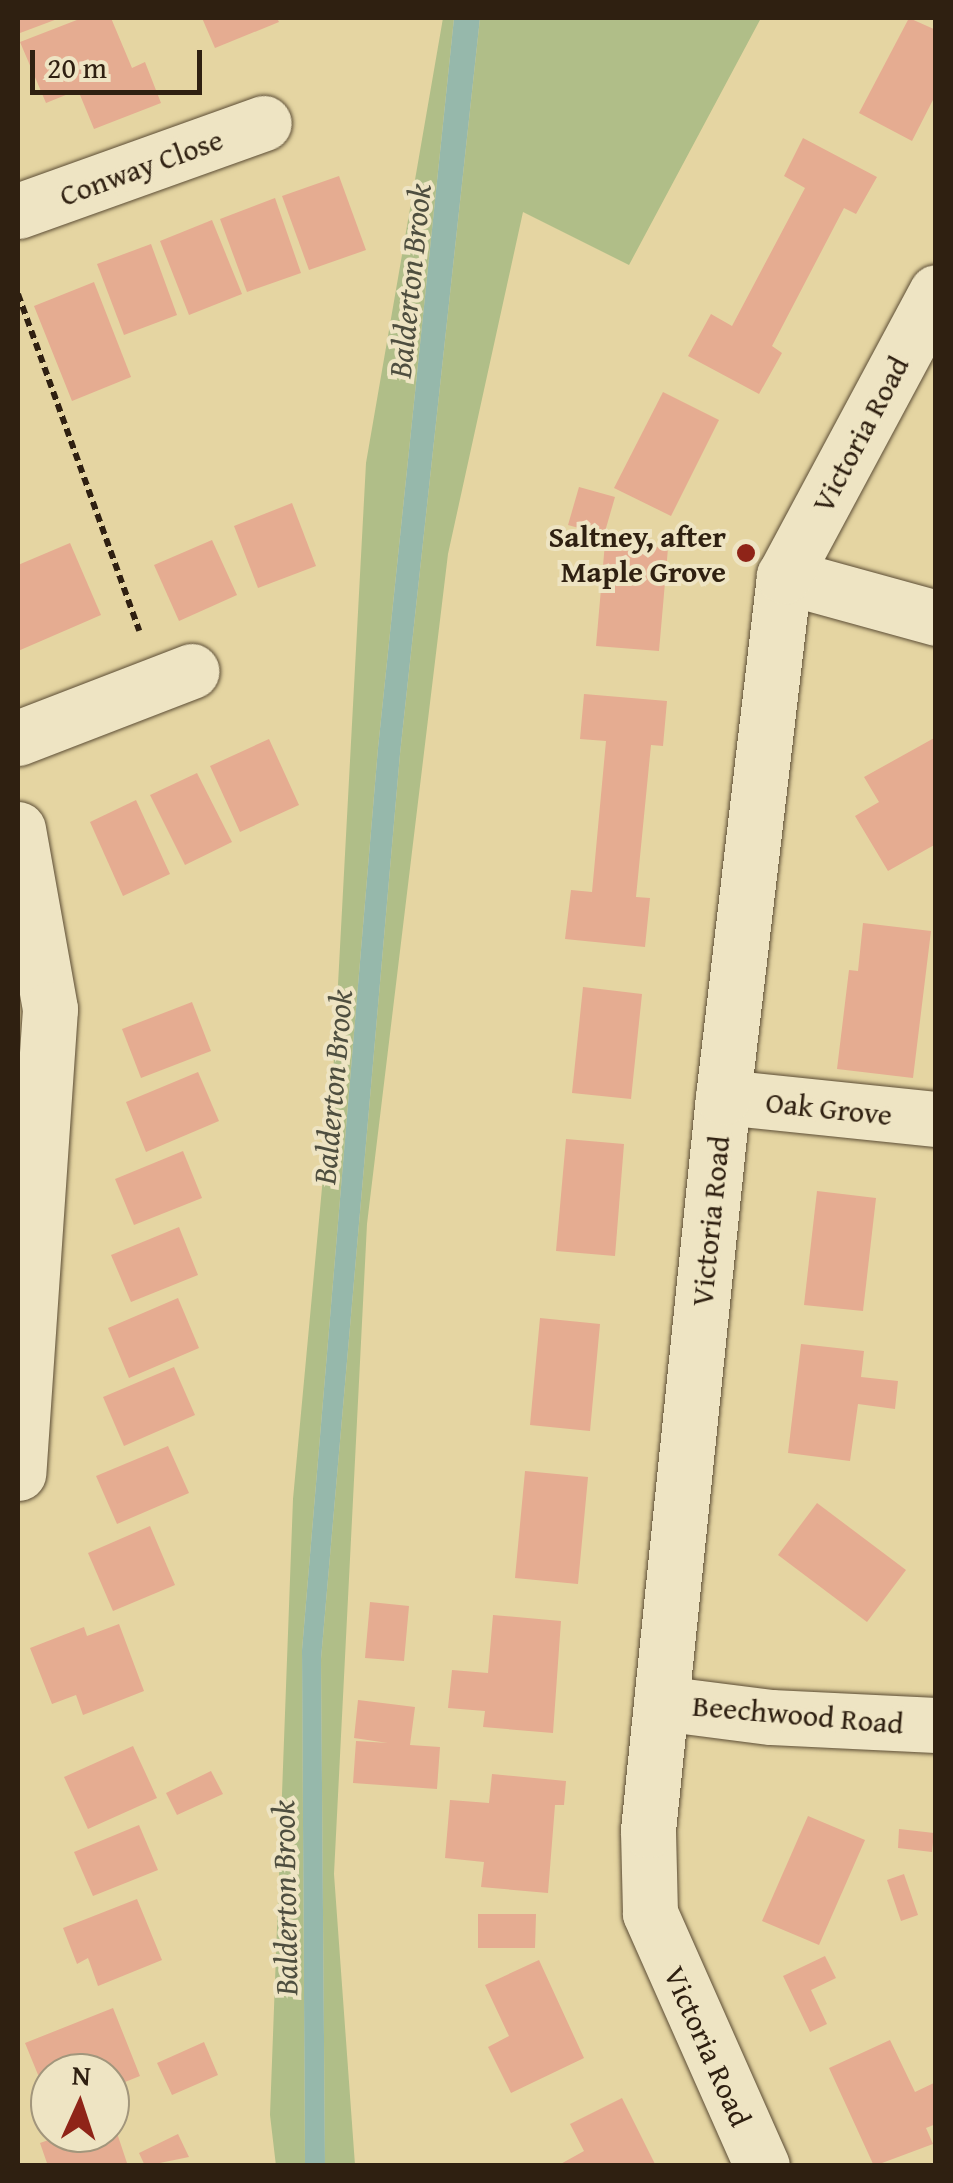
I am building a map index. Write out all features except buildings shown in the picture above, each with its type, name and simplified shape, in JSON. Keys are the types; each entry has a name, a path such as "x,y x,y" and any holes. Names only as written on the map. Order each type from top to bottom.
{"street":[{"name":"Conway Close","path":"18,210 264,123"},
{"name":"Victoria Road","path":"762,2166 650,1913 648,1830 722,1097 784,576 936,292"},
{"path":"784,576 936,618"},
{"path":"18,738 175,677"},
{"path":"18,830 50,1009 18,1473"},
{"name":"Oak Grove","path":"722,1097 936,1119"},
{"name":"Beechwood Road","path":"662,1703 771,1717 936,1725"}],"path":[{"path":"18,294 175,677"}],"green space":[{"path":"443,18 454,18 378,748 302,1650 305,2165 276,2166 270,2115 293,1499 334,1059 366,463"},
{"path":"480,18 761,18 629,265 523,212 448,554 367,1224 334,1874 355,2165 325,2166 321,1659 400,754"}],"shaded area":[{"path":"454,18 480,18 400,754 321,1659 325,2165 305,2165 302,1650 378,748"}],"place":[{"name":"Saltney, after Maple Grove","path":"746,553"}],"water label":[{"name":"Balderton Brook","path":"410,281"},
{"name":"Balderton Brook","path":"333,1087"},
{"name":"Balderton Brook","path":"285,1898"}]}
